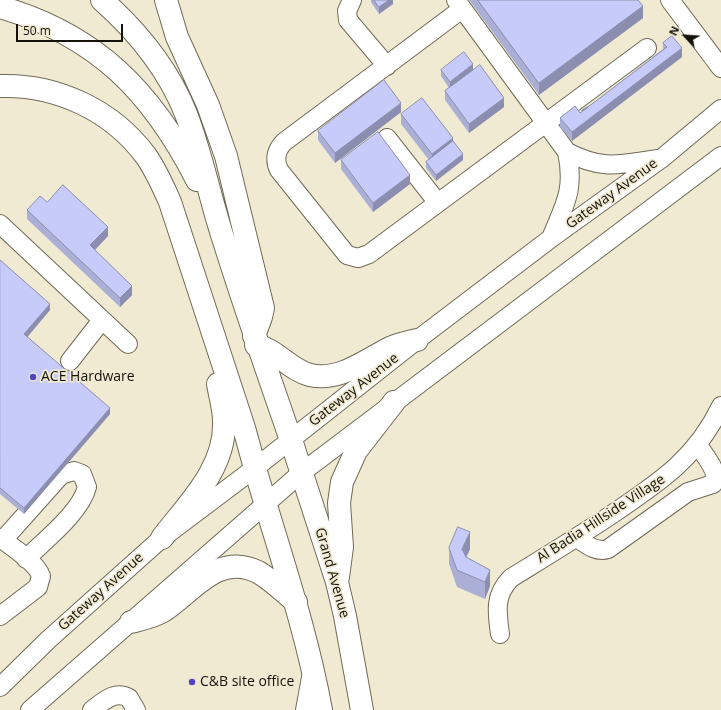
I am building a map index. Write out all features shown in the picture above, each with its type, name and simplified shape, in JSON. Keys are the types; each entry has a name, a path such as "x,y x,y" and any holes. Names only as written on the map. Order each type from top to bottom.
{"main road":[{"path":"102,0 126,22 150,49 169,80 185,112 216,217"},
{"path":"166,0 177,37 208,105 226,156 262,308 262,317 255,341 298,371 317,376 344,373 391,348 417,340"},
{"path":"0,7 24,14 56,28 87,46 116,68 141,94 163,122 183,154 216,217"},
{"path":"0,86 16,85 42,89 80,102 109,119 130,136 146,156 160,178 170,202 244,428 265,503 296,602 313,665 321,710"},
{"name":"Grand Avenue","path":"216,217 255,341 291,440 337,582 345,616 362,710"},
{"path":"162,538 210,474 220,452 224,420 216,375 217,347"},
{"path":"337,582 342,547 339,503 342,482 356,451 394,402"},
{"path":"131,622 159,613 206,577 230,568 247,568 257,572 272,582 296,602"}],"street":[{"path":"352,0 347,11 348,20 387,66"},
{"path":"670,0 721,68"},
{"path":"550,239 570,188 571,174 567,152 546,123 459,5 387,66 284,142 277,150 277,166 342,251 352,257 364,257 369,254 546,123 647,48"},
{"name":"Gateway Avenue","path":"4,681 162,538 255,468 417,340 550,239 661,159 721,109"},
{"path":"387,138 438,203"},
{"path":"567,152 587,162 600,165 661,159"},
{"path":"30,710 301,473 721,156"},
{"path":"0,224 128,344"},
{"path":"70,361 102,320"},
{"name":"Al Badia Hillside Village","path":"500,634 497,604 501,590 506,583 511,578 577,538 659,483 681,464 698,445 721,406"},
{"path":"577,538 593,549 608,549 688,492 713,484 715,473 698,445"},
{"path":"0,616 40,584 40,572 2,539 61,475 65,472 74,471 82,474 87,487 82,499 65,520 26,559"},
{"path":"305,710 313,665"},
{"path":"92,710 108,698 116,695 129,698 136,710"}],"building":[{"path":"374,0 389,0 379,7"},
{"path":"478,0 638,0 643,6 539,83"},
{"path":"672,36 682,48 572,132 560,118 575,106 580,113 667,47 663,43"},
{"path":"464,52 473,64 450,82 441,70"},
{"path":"480,65 504,98 469,124 445,91"},
{"path":"384,80 401,103 335,153 318,131"},
{"path":"422,98 453,138 432,154 401,114"},
{"path":"378,132 410,175 373,203 341,160"},
{"path":"453,141 463,154 436,175 426,162"},
{"path":"63,185 108,227 90,245 132,286 120,298 27,210 40,196 47,202"},
{"name":"ACE Hardware","path":"0,260 50,304 24,334 110,408 24,508 0,488"},
{"path":"458,527 470,532 462,549 466,557 490,570 485,582 457,570 449,548"}],"place":[{"name":"ACE Hardware","path":"33,377"},
{"name":"C&B site office","path":"192,682"}]}
